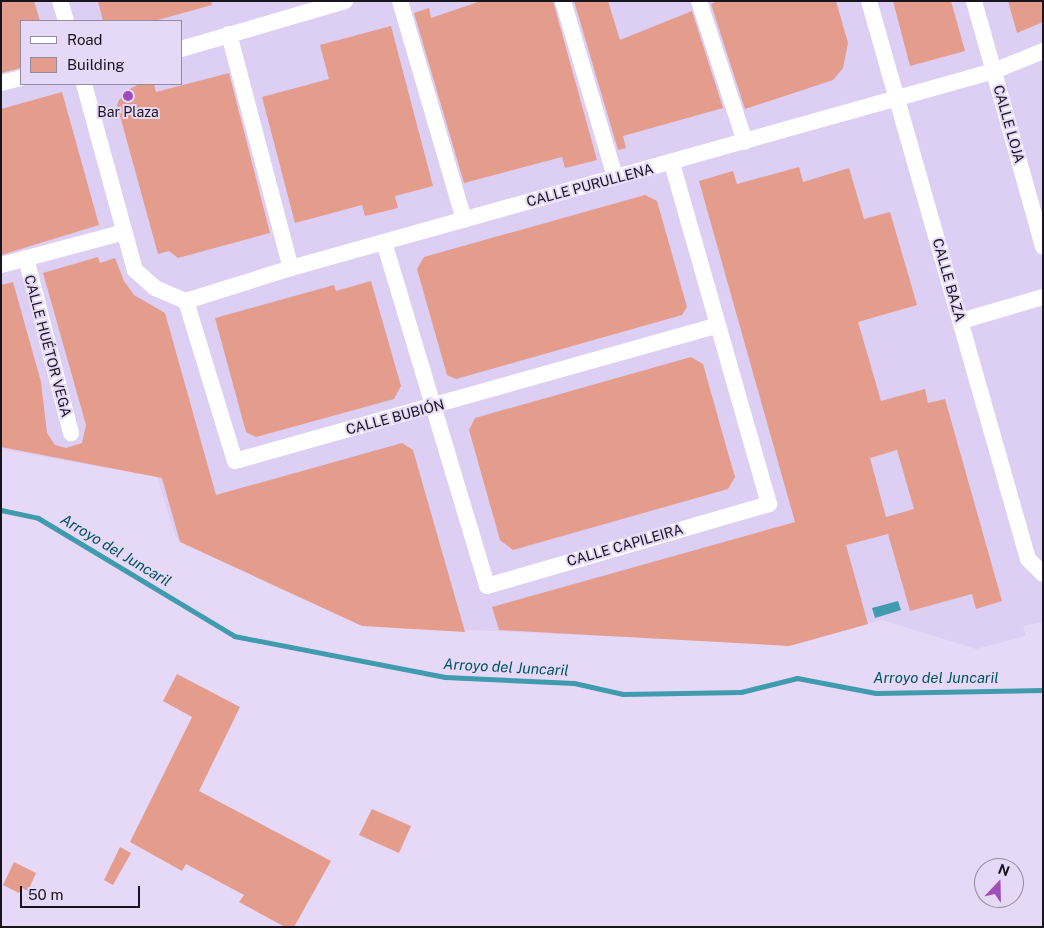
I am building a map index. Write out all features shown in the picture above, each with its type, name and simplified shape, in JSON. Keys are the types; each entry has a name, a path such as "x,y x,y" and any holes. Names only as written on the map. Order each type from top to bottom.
{"street":[{"path":"60,1 66,20"},
{"path":"182,48 230,34 311,6 345,1"},
{"path":"400,1 464,220"},
{"path":"563,1 615,177"},
{"path":"699,1 746,142"},
{"name":"CALLE BAZA","path":"869,1 1028,559 1043,574"},
{"name":"CALLE LOJA","path":"974,1 1043,247"},
{"path":"230,34 291,268"},
{"name":"CALLE PURULLENA","path":"186,301 291,268 615,177 672,164 994,71 1043,51"},
{"path":"1,83 20,78"},
{"path":"84,85 135,270 156,288 186,301"},
{"name":"CALLE CAPILEIRA","path":"384,242 487,586 769,504 716,326 672,164"},
{"name":"CALLE HUÉTOR VEGA","path":"1,265 125,232"},
{"name":"CALLE HUÉTOR VEGA","path":"26,258 71,433"},
{"path":"961,321 1043,297"},
{"name":"CALLE BUBIÓN","path":"186,301 234,461 434,407 716,326"}],"shaded area":[{"path":"1,1 1043,1 1043,622 1023,626 1026,636 976,649 882,620 795,645 364,625 176,538 157,477 1,449"}],"water":[{"path":"898,601 901,610 875,618 872,608"}],"building":[{"path":"1,1 34,1 40,20 20,20 20,68 1,73"},
{"path":"98,1 211,1 212,5 158,20 103,20"},
{"path":"481,1 553,1 597,160 565,168 562,157 464,183 414,13 429,8 431,18"},
{"path":"574,1 608,1 620,40 692,11 723,108 623,136 626,148 618,150"},
{"path":"718,1 836,1 848,43 843,68 833,80 745,109 711,4"},
{"path":"893,1 951,1 965,51 910,66"},
{"path":"1008,1 1043,1 1043,22 1017,33"},
{"path":"391,26 433,186 395,196 398,208 365,216 362,205 295,223 262,97 329,79 320,45"},
{"path":"229,73 270,233 178,258 169,251 158,254 117,105 128,90 137,85 154,85 156,92"},
{"path":"62,92 99,225 1,255 1,109"},
{"path":"799,167 803,182 849,168 864,219 890,212 917,305 858,322 881,401 925,389 928,403 945,399 1002,601 976,609 972,594 910,611 888,534 846,545 868,624 789,646 499,630 492,607 795,522 699,181 733,171 737,184","holes":["897,450 914,509 886,517 870,458"]},
{"path":"645,195 657,201 687,307 682,315 456,379 447,375 417,269 424,257"},
{"path":"98,257 100,263 115,258 124,281 134,295 165,313 216,495 402,443 413,450 465,632 362,626 180,542 162,478 1,447 1,285 13,282 41,382 47,433 55,445 66,448 82,443 86,425 43,273"},
{"path":"371,281 401,386 394,399 256,437 246,432 215,318 334,285 336,291"},
{"path":"691,357 703,364 735,477 728,489 513,550 500,540 469,430 475,418"},
{"path":"177,674 240,707 199,791 331,861 294,927 285,927 239,902 244,895 186,864 182,871 130,842 192,717 163,701"},
{"path":"372,809 411,826 399,853 359,835"},
{"path":"120,847 131,853 113,885 104,880"},
{"path":"14,862 36,873 28,891 22,888 19,893 3,885"}],"waterway":[{"name":"Arroyo del Juncaril","path":"1,510 38,518 234,636 445,677 574,683 623,694 741,692 797,678 876,693 1043,690"}],"place":[{"name":"Bar Plaza","path":"128,96"}]}
